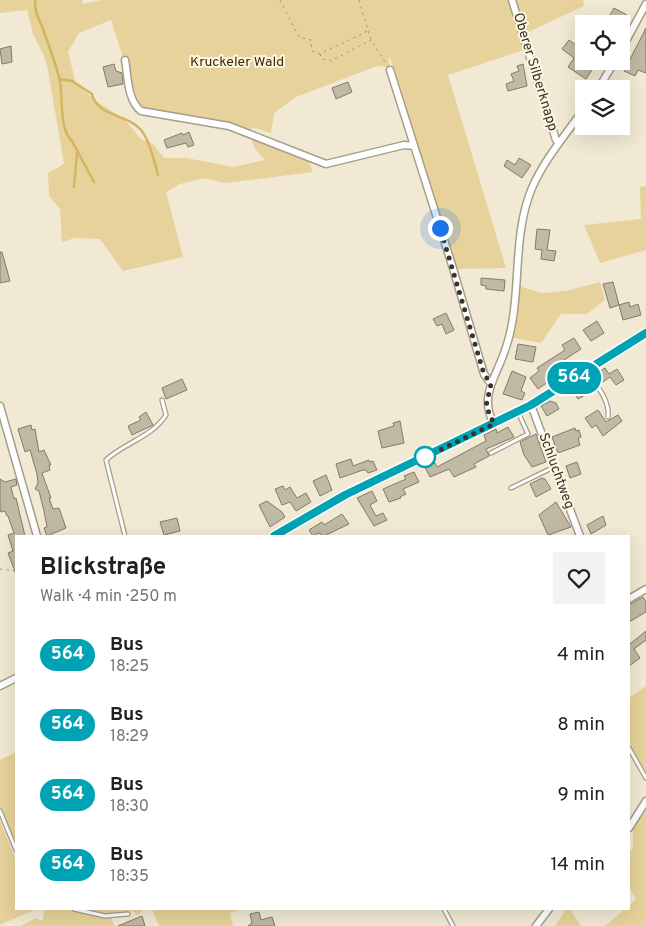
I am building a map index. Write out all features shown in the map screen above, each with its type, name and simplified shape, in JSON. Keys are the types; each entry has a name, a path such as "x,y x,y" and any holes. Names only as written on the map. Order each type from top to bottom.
{"street":[{"name":"Oberer Silberknapp","path":"512,0 556,140 559,143"},
{"path":"630,33 646,4"},
{"path":"125,60 131,97 134,106 141,110 229,126 326,164 404,145 414,146"},
{"path":"390,70 452,265 484,374 491,384"},
{"path":"494,424 486,406 491,384 509,337 527,201 538,175 575,121"},
{"path":"276,535 345,495 531,405 646,333"},
{"name":"Schluchtweg","path":"531,405 580,535"},
{"path":"0,406 38,535"},
{"path":"630,598 646,589"},
{"path":"0,686 15,678"},
{"path":"630,826 646,801"},
{"path":"536,926 548,910"}],"lane":[{"path":"586,370 606,400 609,409 608,417"},
{"path":"125,535 106,460 114,453 159,426 166,415 162,400"},
{"path":"491,453 528,434 518,412"},
{"path":"511,488 554,466"},
{"path":"630,750 646,778"},
{"path":"0,811 15,848"},
{"path":"78,910 105,916 128,914"},
{"path":"445,910 453,926"}],"path":[{"path":"280,0 299,37 310,40 312,50 320,54 322,59 331,60 371,40"},
{"path":"359,0 367,31 390,70"},
{"path":"320,54 340,42 353,40 367,31"},
{"path":"0,569 15,571"}],"green space":[{"name":"Kruckeler Wald","path":"0,0 82,0 83,4 101,0 508,0 524,50 448,75 506,268 456,269 390,58 388,58 392,72 388,67 377,66 296,97 274,113 271,133 252,127 251,131 211,120 143,109 138,105 111,20 79,33 68,52 76,84 99,103 124,119 141,139 153,144 164,158 186,158 234,167 265,160 255,149 250,136 309,162 313,172 225,183 205,178 180,184 166,192 183,257 123,271 100,239 75,238 62,242 60,209 49,196 48,173 64,164 48,70 44,56 33,34 27,10 0,13"},
{"path":"516,0 583,0 584,6 526,33"},
{"path":"646,186 646,250 600,263 584,225 641,219 640,187"},
{"path":"600,282 605,300 587,314 561,314 541,343 509,337 515,285 542,293 566,291"},
{"path":"646,686 646,778 630,750 630,697"},
{"path":"15,752 15,844 0,807 0,760"},
{"path":"646,805 646,926 605,926 624,910 630,910 630,905 636,899 630,889 630,851 633,849 633,826"},
{"path":"0,821 15,858 15,910 34,910 0,925"},
{"path":"45,910 141,910 142,912 137,915 133,911 110,914 114,926 21,926 36,918 42,921"},
{"path":"152,910 239,910 230,913 233,926 159,926"},
{"path":"565,910 571,910 581,926 555,926"}],"building":[{"path":"614,8 627,15 610,15"},
{"path":"646,28 646,73 638,70 635,76 624,71 630,70 630,59"},
{"path":"569,40 575,44 575,70 592,70 586,79 568,67 574,58 562,49"},
{"path":"11,46 12,62 2,64 0,49"},
{"path":"114,64 116,71 122,73 123,84 108,87 103,67"},
{"path":"523,64 527,86 508,91 506,84 514,81 511,74 519,71 517,66"},
{"path":"348,82 352,92 336,99 332,88"},
{"path":"189,132 194,145 188,147 186,143 167,148 164,140"},
{"path":"519,158 531,165 522,178 504,166 507,160 515,165"},
{"path":"537,229 550,230 547,250 556,251 554,261 541,259 542,250 535,249"},
{"path":"0,252 2,252 10,281 0,283"},
{"path":"481,278 505,280 504,291 486,289 486,286 481,285"},
{"path":"613,282 619,305 610,308 603,284"},
{"path":"629,302 630,307 638,304 641,315 623,320 619,305"},
{"path":"446,313 454,330 446,334 442,324 437,326 433,319"},
{"path":"597,321 604,333 591,341 583,330"},
{"path":"574,338 581,349 561,362 566,369 538,389 530,378 539,371 537,368 565,350 562,345"},
{"path":"518,344 536,347 533,362 515,359"},
{"path":"605,368 609,374 617,369 624,380 616,385 610,377 600,384 594,375"},
{"path":"512,371 526,377 521,391 525,393 522,400 503,394"},
{"path":"182,379 187,390 166,399 162,388"},
{"path":"588,379 592,385 584,390 587,394 578,399 572,390"},
{"path":"550,401 556,403 559,409 547,416 541,406"},
{"path":"598,410 606,422 618,415 622,421 603,436 596,425 592,428 585,418"},
{"path":"146,412 153,425 132,435 128,426 141,420 139,417"},
{"path":"400,421 404,443 382,448 378,431 394,426 393,423"},
{"path":"31,425 32,430 35,429 39,452 44,450 51,465 49,465 50,470 42,473 53,509 59,508 66,528 49,535 47,535 44,528 47,527 39,491 35,489 38,483 37,474 30,450 25,452 18,429"},
{"path":"508,427 514,437 486,449 489,456 474,464 476,467 454,477 449,469 430,477 425,467 435,463 437,467 486,441 484,435 496,429 497,433"},
{"path":"575,428 576,431 579,430 581,437 578,438 580,445 558,453 552,437"},
{"path":"536,434 546,462 532,467 524,455 520,442"},
{"path":"351,459 353,466 369,460 370,462 373,461 377,470 368,473 366,470 363,470 340,478 336,464"},
{"path":"577,462 581,474 570,478 566,466"},
{"path":"414,472 419,482 403,489 406,494 401,498 389,502 383,489 406,479 404,476"},
{"path":"326,475 332,490 320,496 313,481"},
{"path":"542,478 545,479 551,489 536,497 530,484"},
{"path":"0,479 5,482 16,479 17,485 11,487 14,499 16,498 25,535 15,535 15,571 8,553 13,551 8,535 14,533 8,516 5,511 1,512"},
{"path":"283,486 285,490 290,487 297,498 306,493 311,502 296,511 290,502 282,505 275,489"},
{"path":"372,491 377,501 370,505 376,516 383,513 387,520 374,526 357,498"},
{"path":"267,501 282,512 285,517 270,527 259,505"},
{"path":"556,502 571,527 548,535 539,515"},
{"path":"342,514 349,524 326,535 319,533 312,535 309,530 322,522 324,525"},
{"path":"603,516 606,525 591,534 587,525"},
{"path":"177,518 180,531 164,535 160,522"},
{"path":"643,597 646,602 646,612 630,621 630,604"},
{"path":"646,631 646,640 634,649 640,658 630,665 630,644"},
{"path":"259,912 261,920 272,917 275,926 248,926 252,923 250,914"},
{"path":"142,916 145,926 118,926"}],"waterway":[{"path":"35,0 37,15 60,81 65,129 94,182"},
{"path":"59,79 72,81 92,94 100,107 129,121 141,130 149,145 158,175"},
{"path":"74,187 77,153"}],"bus line":[{"name":"564","path":"276,535 345,495 531,405 646,333"}],"route":[{"path":"425,457 494,424 486,406 491,384 484,374 440,228"}]}
